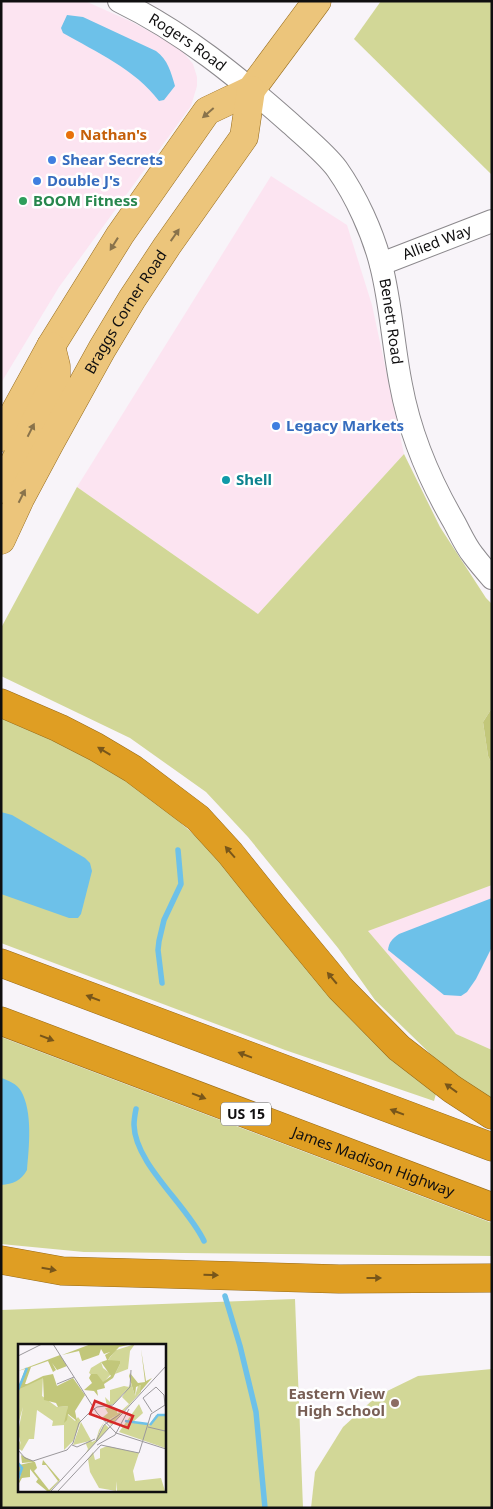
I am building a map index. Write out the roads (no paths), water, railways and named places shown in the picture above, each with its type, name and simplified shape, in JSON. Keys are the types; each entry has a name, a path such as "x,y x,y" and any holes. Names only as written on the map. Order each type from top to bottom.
{"highway":[{"path":"1,703 96,747 133,769 198,818 230,853 340,988 393,1041 452,1090 492,1115"},
{"path":"1,963 492,1148"},
{"name":"James Madison Highway","path":"1,1021 492,1207"},
{"path":"1,1260 72,1272 339,1278 492,1278"}],"main road":[{"name":"Braggs Corner Road","path":"1,437 51,346 120,235 207,111 251,90 317,1"},
{"name":"Braggs Corner Road","path":"1,540 20,499 107,341 167,246 244,137 251,90"},
{"path":"1,489 56,380 56,366 51,346"}],"street":[{"name":"Rogers Road","path":"119,1 189,40 251,90"},
{"name":"Benett Road","path":"251,90 336,167 352,192 381,264 401,385 419,451 449,513 472,553 492,578"},
{"name":"Allied Way","path":"381,264 492,221"}],"water":[{"path":"67,15 83,17 156,51 166,62 175,86 164,100 159,101 127,70 63,33 61,28"},
{"path":"1,812 12,815 85,858 90,863 92,871 81,914 78,918 69,918 1,894"},
{"path":"492,898 492,947 476,979 467,992 461,996 444,995 388,950 391,941 399,934"},
{"path":"1,1078 17,1086 25,1099 29,1119 29,1151 27,1170 22,1177 9,1184 1,1185"}],"waterway":[{"path":"162,983 158,950 159,941 164,920 181,884 178,850"},
{"path":"136,1109 134,1125 143,1155 196,1227 204,1241"},
{"path":"225,1296 240,1346 256,1412 265,1508"}],"place":[{"name":"Nathan's","path":"70,135"},
{"name":"Shear Secrets","path":"52,160"},
{"name":"Double J's","path":"37,181"},
{"name":"BOOM Fitness","path":"23,201"},
{"name":"Legacy Markets","path":"276,426"},
{"name":"Shell","path":"226,480"},
{"name":"Eastern View High School","path":"395,1403"}]}
